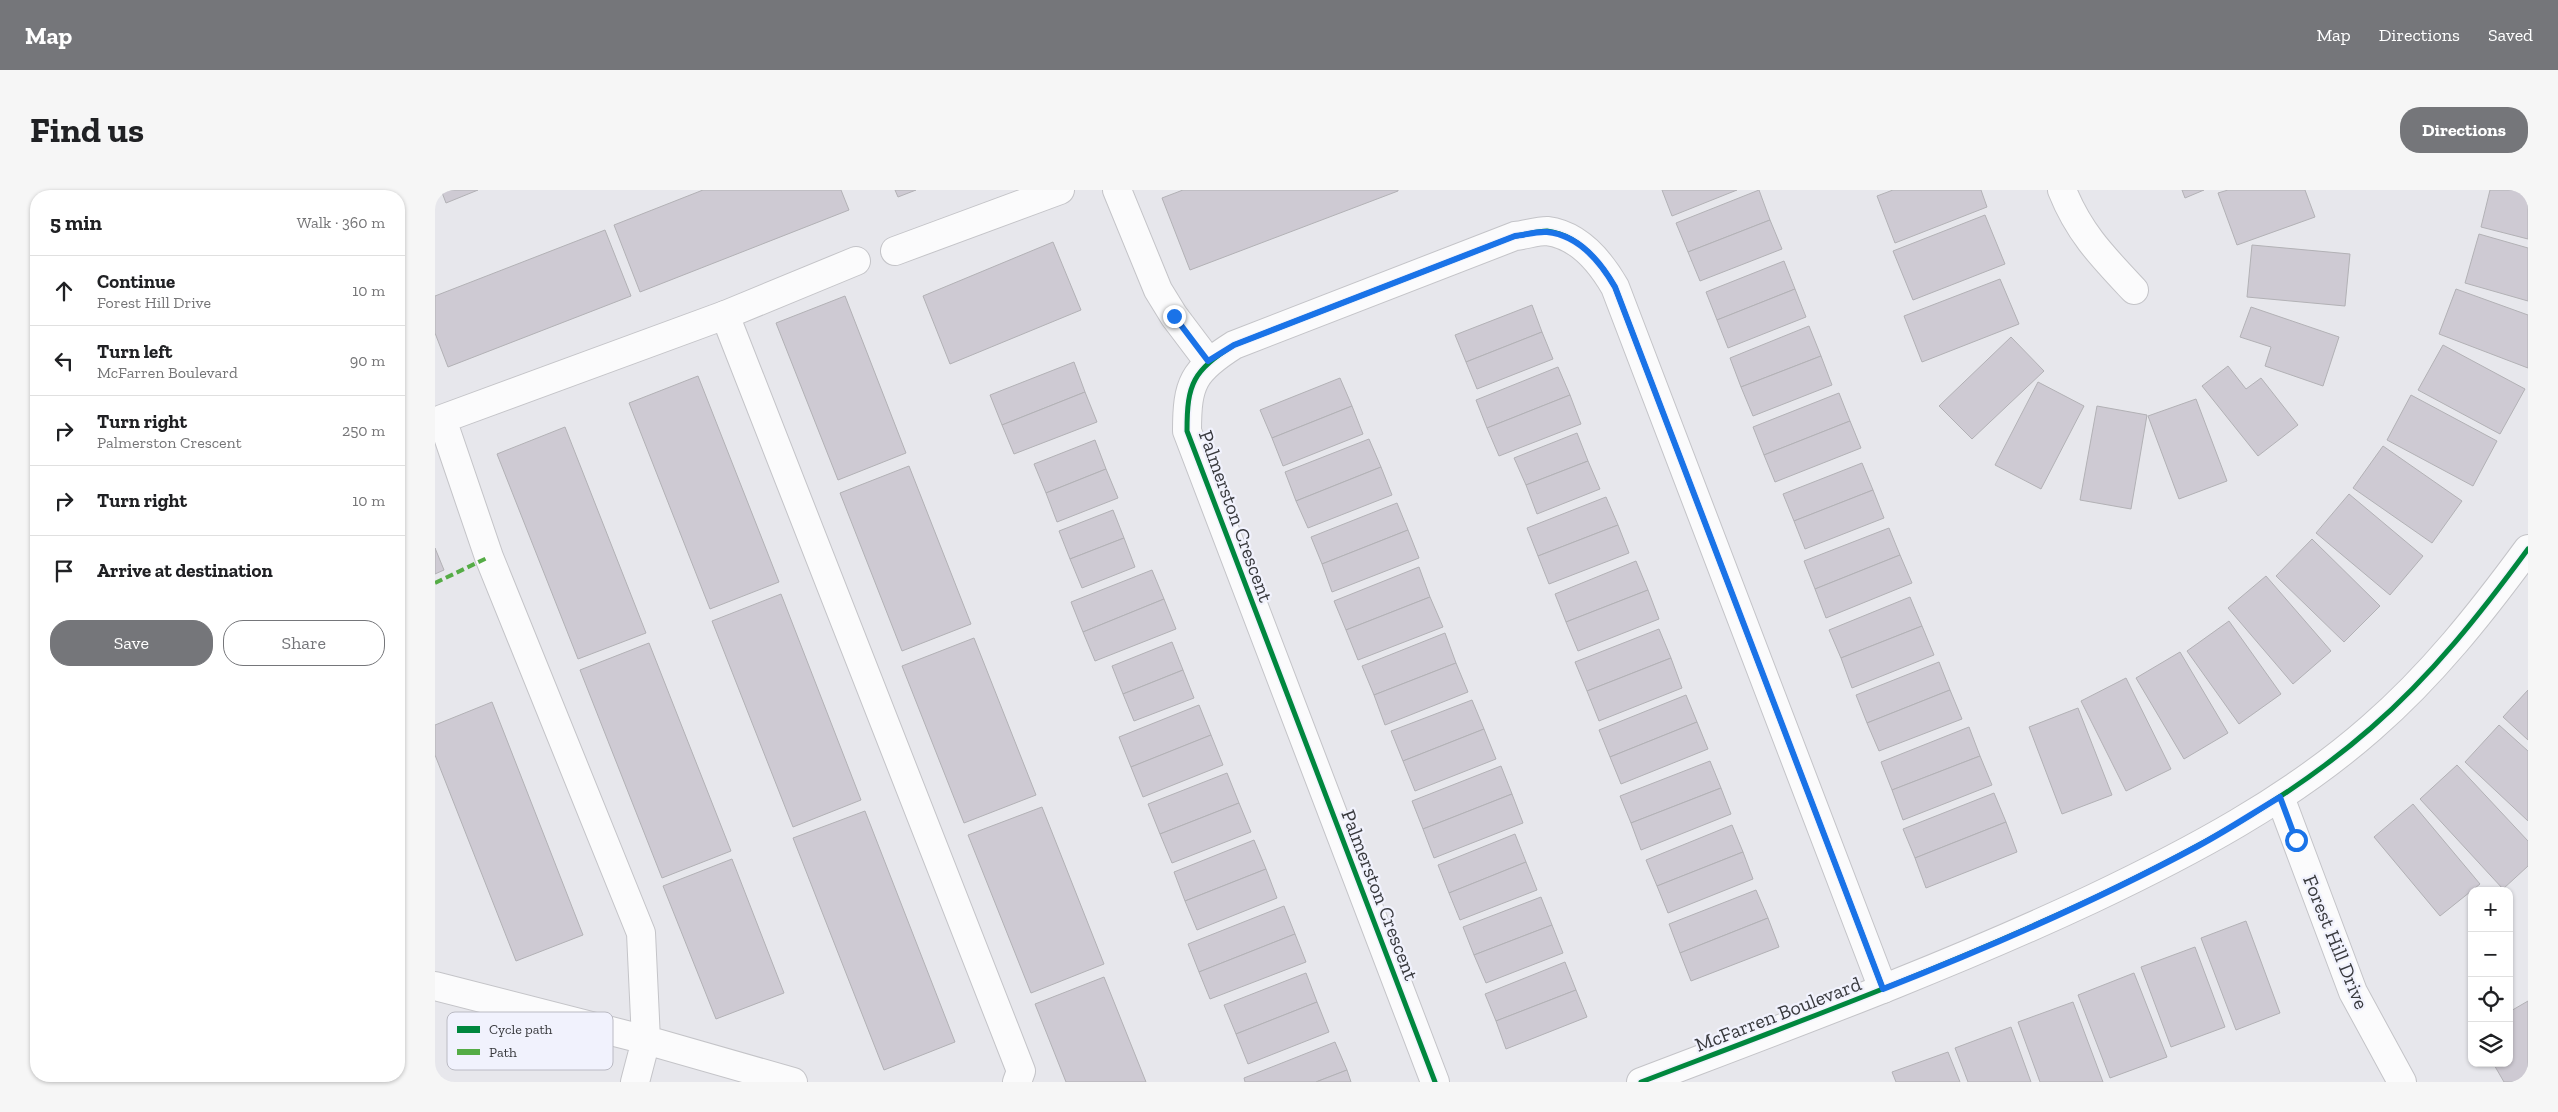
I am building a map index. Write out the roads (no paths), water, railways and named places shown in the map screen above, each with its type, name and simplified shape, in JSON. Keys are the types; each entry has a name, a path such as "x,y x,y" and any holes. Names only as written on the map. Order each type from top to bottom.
{"street":[{"path":"895,251 1060,190"},
{"path":"1117,190 1158,290 1174,316 1208,361"},
{"path":"2062,190 2072,216 2096,250 2134,290"},
{"name":"Palmerston Crescent","path":"1435,1082 1187,431 1187,401 1195,380 1208,361 1234,345 1515,236 1547,232 1577,242 1601,263 1615,287 1883,989"},
{"path":"635,1082 646,1040 641,933 489,557 439,411 725,315 856,261"},
{"path":"725,315 1021,1071 1017,1082"},
{"name":"McFarren Boulevard","path":"1641,1082 1883,989 2030,928 2199,846 2311,776 2371,728 2429,672 2482,612 2528,549"},
{"name":"Forest Hill Drive","path":"2280,797 2353,992 2402,1082"},
{"path":"435,986 537,1012"},
{"path":"613,1032 793,1082"}]}
